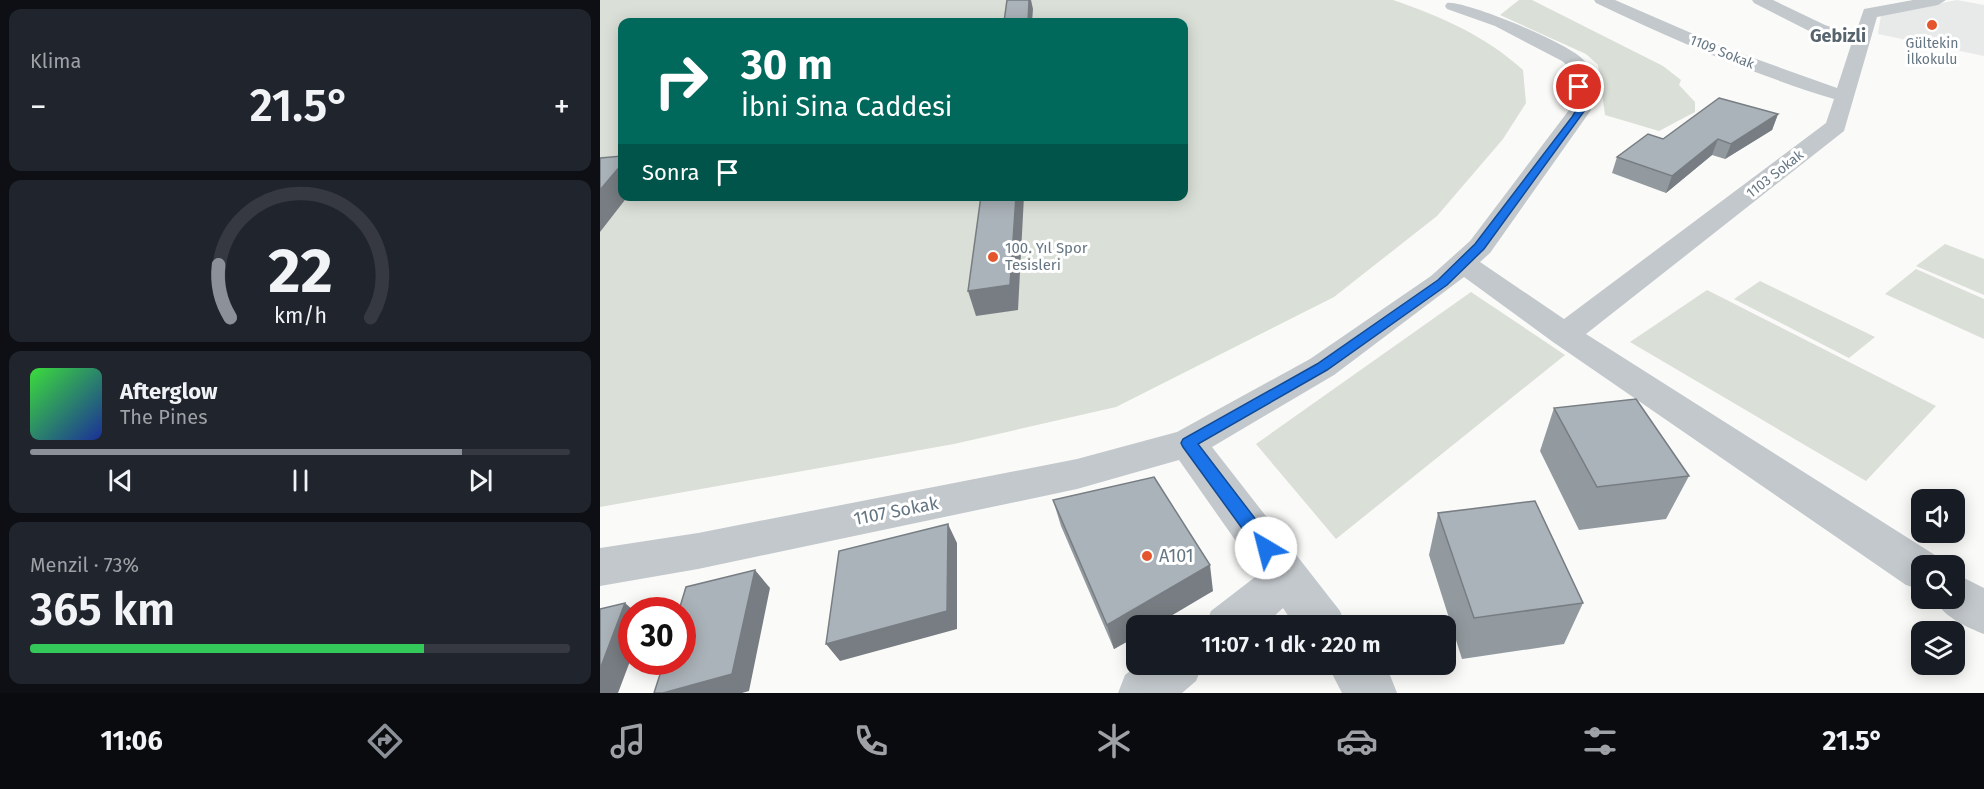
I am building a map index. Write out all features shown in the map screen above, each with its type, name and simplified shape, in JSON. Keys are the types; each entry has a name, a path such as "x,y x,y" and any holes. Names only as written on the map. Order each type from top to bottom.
{"street":[{"name":"1109 Sokak","path":"1602,0 1644,20 1800,84 1844,96"},
{"path":"1760,0 1819,29 1860,42"},
{"name":"1103 Sokak","path":"1564,335 1836,126 1870,13 1938,0"},
{"name":"1107 Sokak","path":"600,567 698,551 1077,474 1188,443 1322,367 1443,282 1480,247 1580,110 1577,64 1497,10 1434,2"},
{"path":"1463,262 1564,335 1911,564"},
{"path":"1188,443 1315,615"},
{"path":"1241,615 1288,577"},
{"path":"1965,600 1984,613"},
{"path":"1143,693 1165,675"},
{"path":"1359,675 1372,693"}],"shaded area":[{"name":"100. Yıl Spor Tesisleri","path":"600,0 1393,0 1462,28 1494,47 1523,70 1526,103 1503,139 1437,216 1334,297 1116,407 954,444 600,507"},
{"path":"1519,0 1532,0 1663,66 1681,80 1679,85 1695,102 1695,112 1659,131 1605,115 1598,65 1586,54 1500,15"},
{"name":"Gültekin İlkokulu","path":"1957,0 1984,5 1984,56 1878,34 1881,15"},
{"path":"1945,244 1984,259 1984,295 1916,266"},
{"path":"1916,269 1984,299 1984,339 1885,294"},
{"path":"1760,281 1875,337 1849,358 1734,299"},
{"path":"1707,290 1936,406 1866,481 1630,342"},
{"path":"1471,292 1565,355 1336,539 1256,444"}],"building":[{"path":"1007,0 1029,0 1028,18 1005,18"},
{"path":"1719,98 1778,114 1731,144 1718,139 1672,176 1617,157 1648,134 1663,139"},
{"path":"618,156 618,169 600,190 600,158"},
{"path":"980,201 1016,201 1010,285 968,291"},
{"path":"1636,399 1689,476 1597,487 1554,408"},
{"path":"1154,477 1210,565 1107,625 1053,500"},
{"path":"1535,501 1583,603 1474,618 1438,513"},
{"path":"948,524 947,611 826,644 839,551"},
{"path":"755,570 732,674 663,693 654,693 660,675 696,675 696,597 683,597 686,587"},
{"path":"618,605 618,621 600,669 600,609"}],"place":[{"name":"Gültekin İlkokulu","path":"1932,25"},
{"name":"100. Yıl Spor Tesisleri","path":"993,257"},
{"name":"A101","path":"1147,556"}],"district":[{"name":"Gebizli","path":"1838,36"}],"route":[{"path":"1266,548 1188,443 1322,367 1443,282 1480,247 1575,118 1580,110 1579,87"}]}
